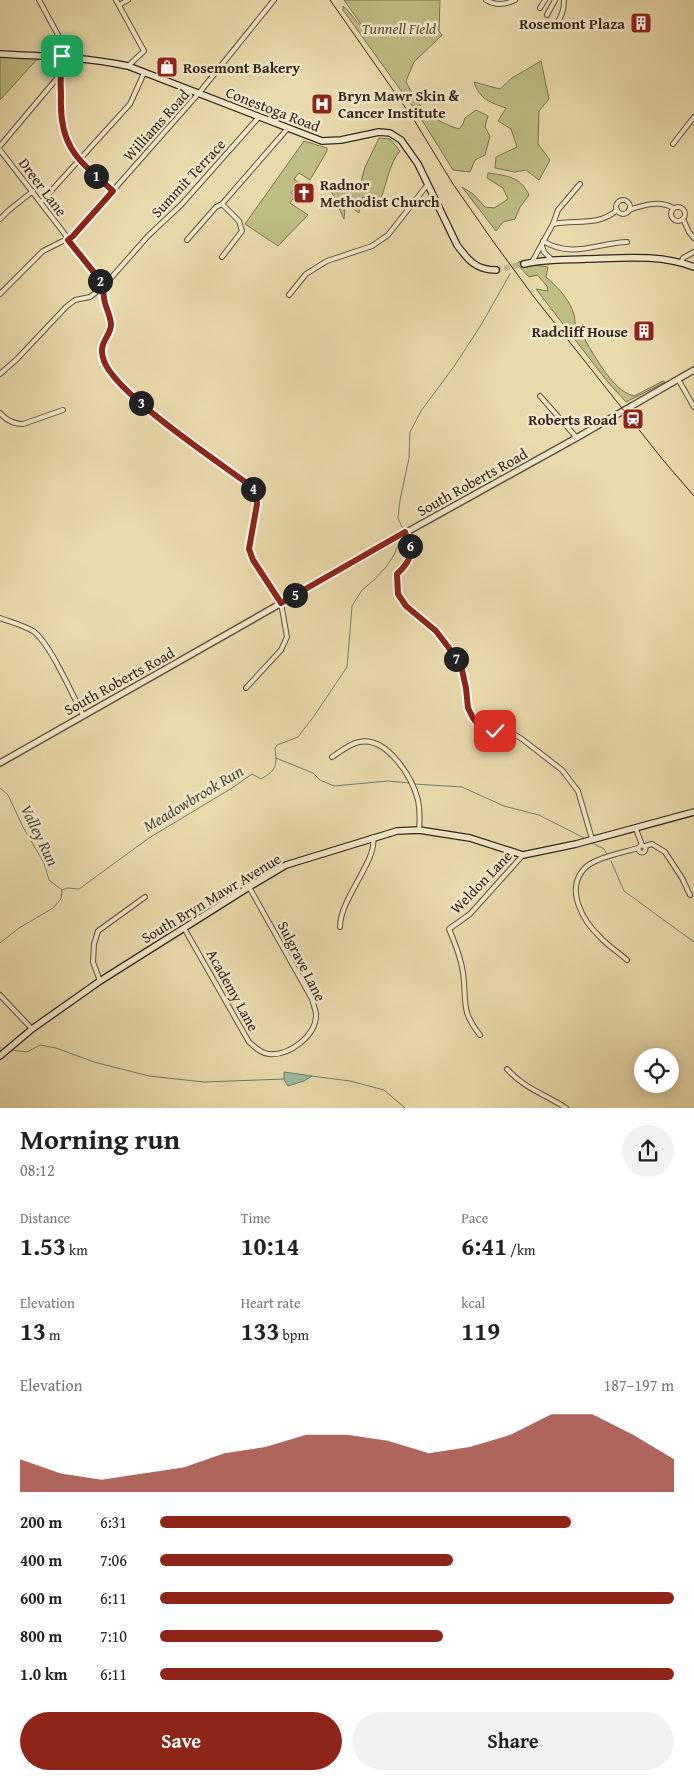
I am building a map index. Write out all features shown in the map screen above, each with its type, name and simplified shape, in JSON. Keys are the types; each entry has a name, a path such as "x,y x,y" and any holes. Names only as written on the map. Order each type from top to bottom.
{"main road":[{"name":"Conestoga Road","path":"0,54 70,57 100,60 128,66 314,139 330,142 379,132 390,133 407,146 428,184 457,245 469,261 484,268 496,270"},
{"path":"524,264 552,260 649,258 681,262 694,267"},
{"name":"South Bryn Mawr Avenue","path":"0,1056 32,1028 100,981 286,865 397,831 419,830 470,838 523,854 576,844 694,812"}],"street":[{"path":"0,148 69,64 70,57 39,0"},
{"path":"116,0 144,51 128,66"},
{"path":"119,5 128,0"},
{"name":"Williams Road","path":"0,294 44,251 73,236 199,93 274,0"},
{"path":"486,0 496,4 506,4 515,0"},
{"path":"540,8 545,0"},
{"path":"547,15 555,0"},
{"path":"555,25 559,22 564,10 564,0"},
{"path":"62,72 60,105 63,131 69,146 79,161 113,191"},
{"path":"41,202 130,104 144,73"},
{"name":"Summit Terrace","path":"103,287 148,236 181,205 259,117"},
{"path":"673,144 694,117"},
{"path":"187,240 216,206 222,204 288,128"},
{"name":"Dreer Lane","path":"0,148 101,281 103,287"},
{"path":"289,295 306,274 327,261 372,246 388,235 428,184"},
{"path":"532,262 553,224 558,210 580,184"},
{"path":"0,219 33,191"},
{"path":"553,224 564,221 601,221 610,217 617,210 617,204 623,200 628,202 630,210"},
{"path":"222,204 239,221 242,231 222,257"},
{"path":"617,210 623,214 638,207 655,204 674,208 679,206 684,209 683,219 694,238"},
{"path":"674,208 671,213 673,218 677,221 683,219"},
{"path":"542,244 555,249 570,249 600,247 613,242 627,242"},
{"path":"542,244 544,252 552,260"},
{"path":"681,262 683,258 694,252"},
{"path":"0,374 75,300 90,296 103,287"},
{"path":"103,287 104,302 109,313 111,326 103,344 102,353 108,369 142,404 248,484 256,493 257,504 249,549 253,560 281,603 287,637 281,650 246,688"},
{"name":"South Roberts Road","path":"0,763 83,714 192,655 405,532 577,438 694,370"},
{"path":"678,379 694,407"},
{"path":"540,396 577,438"},
{"path":"0,413 5,419 17,424 23,424 63,410"},
{"path":"405,532 410,547 410,561 397,574 398,594 406,606 436,631 449,648 462,670 468,708 480,727 510,732 562,770 578,791 591,840"},
{"path":"0,618 20,624 45,642 83,714"},
{"path":"332,757 359,742 370,742 382,746 394,756 417,797 420,814 419,830"},
{"path":"636,829 642,846"},
{"path":"340,927 346,902 374,848 374,838"},
{"path":"627,960 599,937 582,914 576,899 576,888 585,868 594,862 652,844 665,852 690,894"},
{"name":"Weldon Lane","path":"480,1035 467,1017 463,972 458,950 449,929 470,914 523,854"},
{"name":"Sulgrave Lane","path":"249,887 312,999 316,1016 311,1033 299,1046"},
{"path":"100,981 93,962 94,944 98,932 145,897"},
{"name":"Academy Lane","path":"184,928 249,1042 258,1051 270,1054 299,1046"},
{"path":"0,996 32,1028"},
{"path":"507,1069 516,1080 566,1108"}],"green space":[{"name":"Tunnell Field","path":"344,0 440,0 439,31 442,35 414,62 406,81 421,106 441,122 450,126 459,129 465,118 476,110 488,116 485,127 490,136 485,155 475,160 470,172 453,170 420,117 343,10 343,6 363,27"},
{"path":"0,54 40,56 0,100"},
{"path":"541,61 549,99 539,111 538,144 550,160 539,180 526,170 515,172 495,168 496,157 517,147 511,129 498,121 506,108 482,96 474,82 500,89 512,78"},
{"path":"379,138 390,139 400,151 390,169 379,204 371,197 363,197 359,213 347,204 344,219 332,193 333,186 347,188 361,182 365,167"},
{"path":"304,141 327,148 327,151 310,180 299,173 294,179 299,183 291,193 295,196 290,203 308,215 278,246 245,224"},
{"path":"488,173 507,176 517,180 529,195 520,207 515,219 503,222 496,231 462,187 473,194 485,207 494,208 508,199 503,188 487,178"},
{"path":"520,261 526,267 534,265 548,267 546,277 556,286 569,303 575,323 600,365 616,385 634,396 663,381 665,382 626,402 607,381 536,289 548,291 547,286 537,275 529,277 517,264"}],"shaded area":[{"path":"284,1072 312,1076 304,1081 288,1086 284,1080"}],"waterway":[{"path":"403,529 398,518 409,458 410,432 421,411 455,365 481,325 510,274"},
{"name":"Meadowbrook Run","path":"62,890 67,888 79,889 149,838 252,774 261,779 273,770 276,763 275,748 277,745 298,737 347,667 352,606 362,590 386,567 394,555 400,540"},
{"name":"Meadowbrook Run","path":"276,758 313,773 320,780 334,786 388,781 410,783"},
{"name":"Meadowbrook Run","path":"414,784 462,787 504,806 539,815 586,839"},
{"name":"Valley Run","path":"0,788 8,795 23,827 44,863 49,880 62,890"},
{"name":"Meadowbrook Run","path":"592,843 604,849 607,854"},
{"name":"Meadowbrook Run","path":"611,861 624,891 694,942"},
{"name":"Meadowbrook Run","path":"0,943 19,928 53,908 61,899 62,891"},
{"path":"11,1050 27,1052 40,1045 56,1048 94,1062 149,1076 204,1082 285,1079"},
{"path":"311,1076 350,1081 384,1090 405,1108"}],"tunnel":[{"path":"496,270 524,264"}],"tram line":[{"path":"330,0 414,120 453,184 495,244 534,297 663,460 694,496"}],"place":[{"name":"Rosemont Plaza","path":"641,23"},
{"name":"Rosemont Bakery","path":"167,67"},
{"name":"Bryn Mawr Skin & Cancer Institute","path":"322,104"},
{"name":"Radnor Methodist Church","path":"304,193"},
{"name":"Radcliff House","path":"644,331"},
{"name":"Roberts Road","path":"633,419"}],"route":[{"path":"62,56 70,57 69,64 62,72 60,105 63,131 69,146 79,161 113,191 68,240 101,281 103,287 104,302 109,313 111,326 105,337 102,353 108,369 142,404 248,484 256,493 257,504 249,549 253,560 281,603 405,532 410,547 410,561 397,574 398,594 406,606 436,631 449,648 462,670 468,708 473,718 480,727 495,731"}]}
